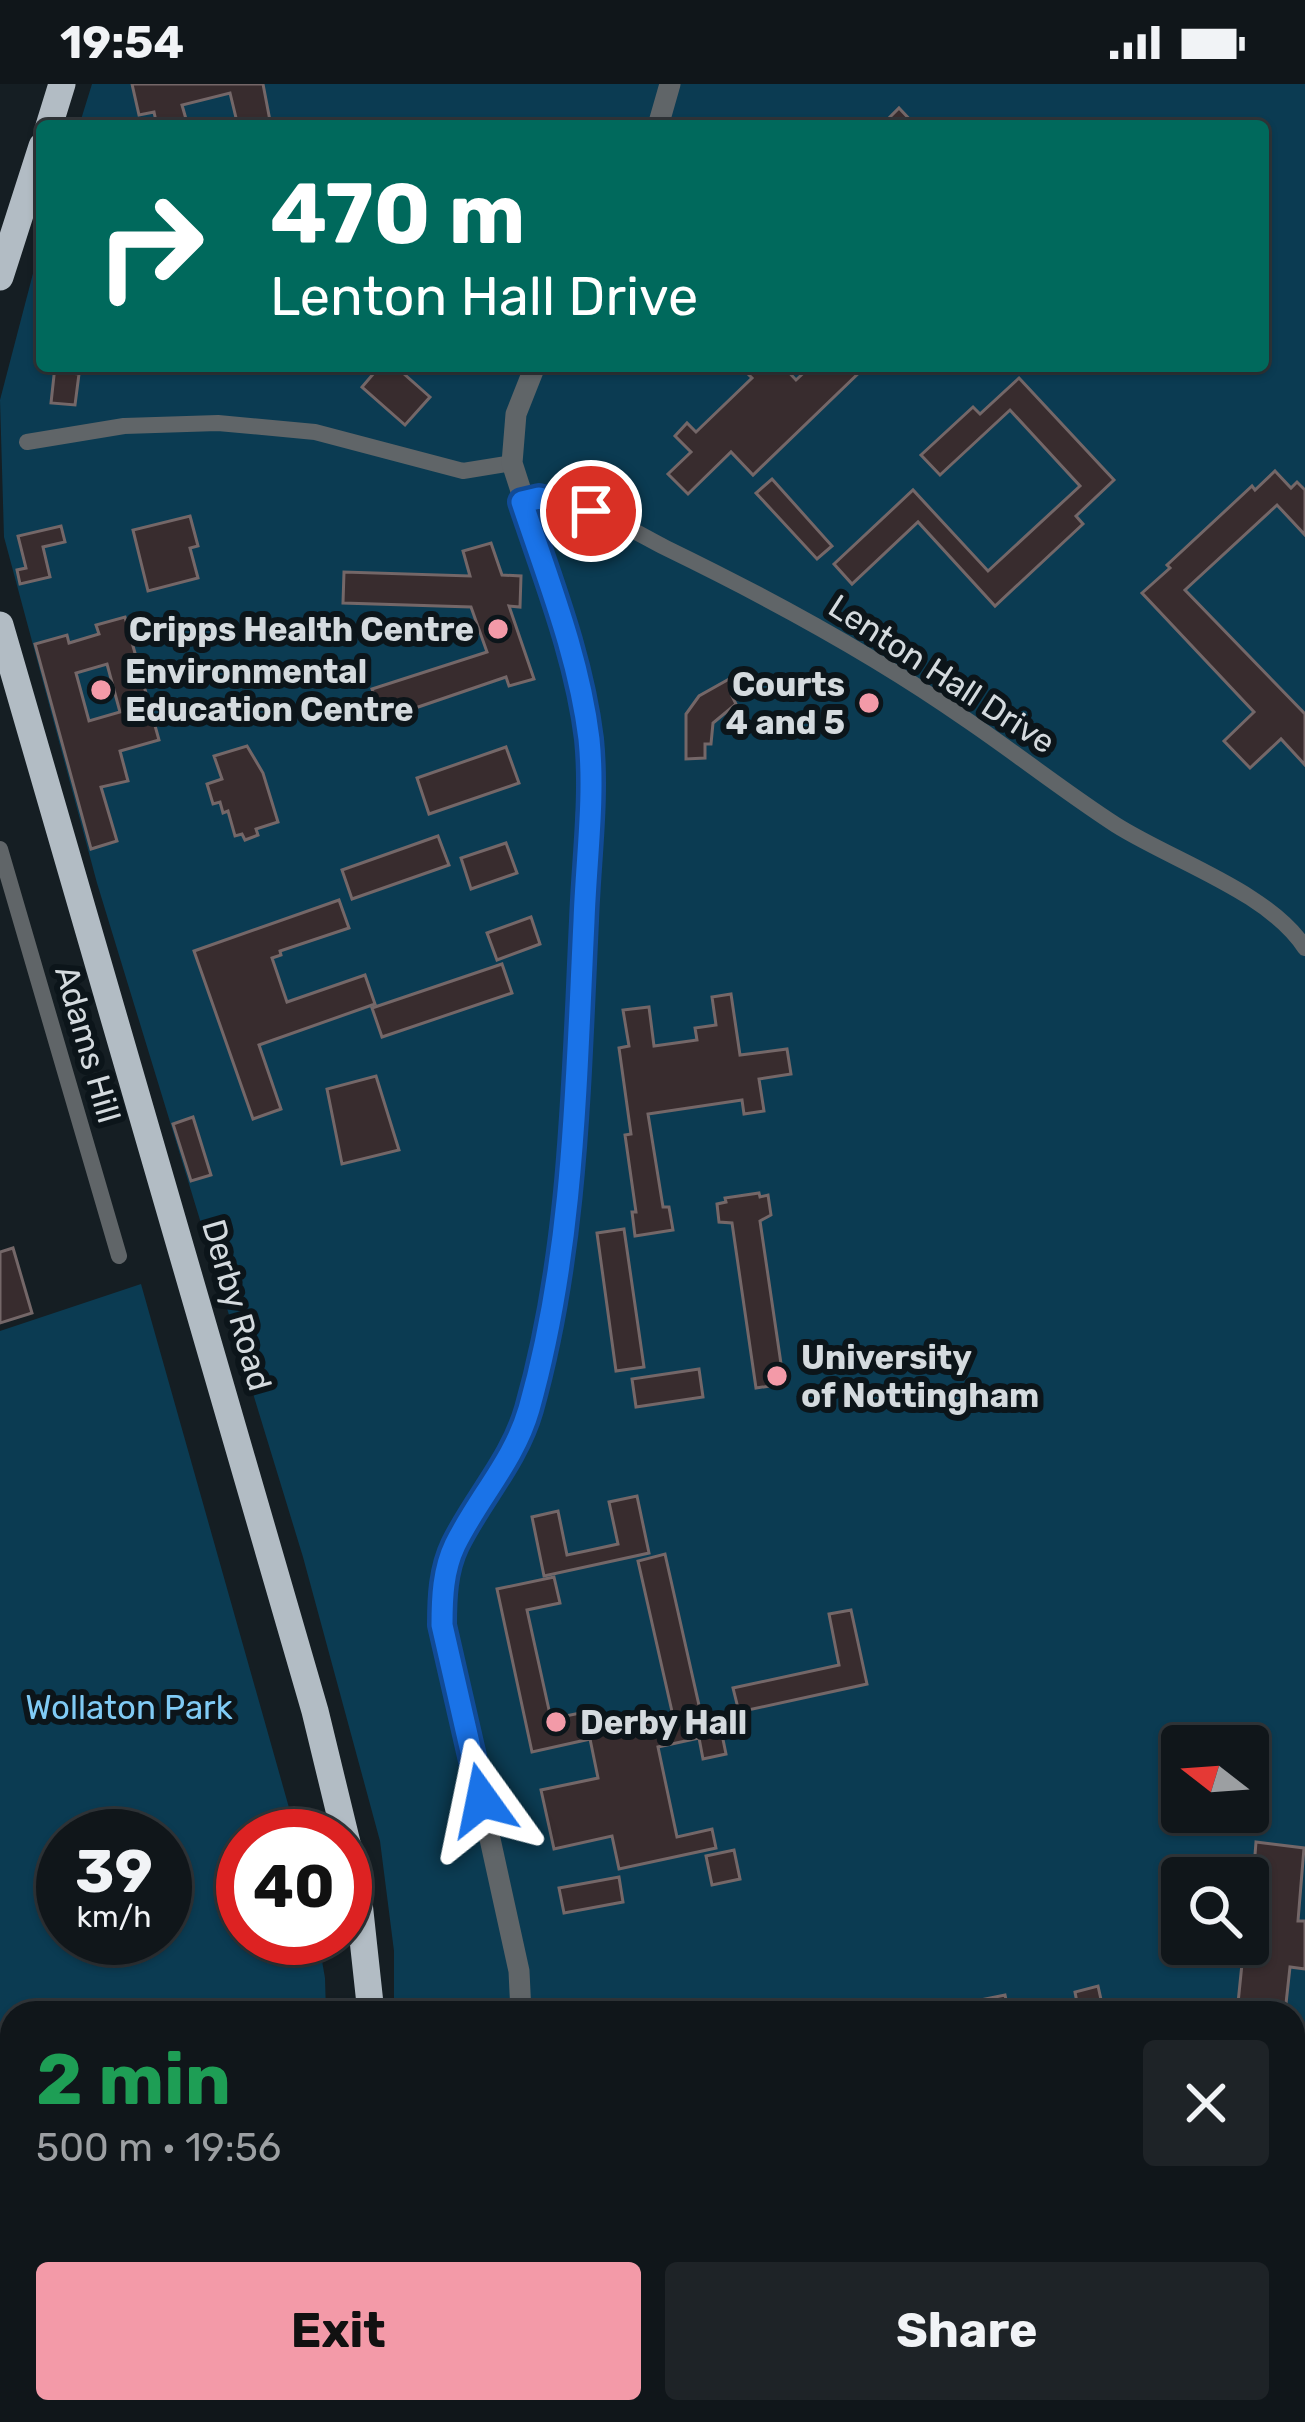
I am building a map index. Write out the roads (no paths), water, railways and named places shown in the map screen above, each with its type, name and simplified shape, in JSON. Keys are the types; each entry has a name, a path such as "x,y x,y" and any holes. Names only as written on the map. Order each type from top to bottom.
{"highway":[{"path":"51,120 62,84"},
{"path":"0,277 36,165"},
{"name":"Derby Road","path":"0,625 315,1711 357,1884 370,2001"}],"street":[{"path":"660,120 670,84"},
{"path":"520,2001 519,1971 442,1625 442,1598 455,1544 515,1447 529,1409 555,1284 575,1114 589,743 566,633 512,463 516,414 533,372"},
{"path":"27,442 124,426 218,423 315,432 463,471 512,463"},
{"name":"Lenton Hall Drive","path":"522,502 539,498 591,511 757,593 966,718 1147,845 1246,894 1284,921 1305,948"},
{"name":"Adams Hill","path":"0,849 119,1256"}],"place":[{"name":"Cripps Health Centre","path":"498,629"},
{"name":"Environmental Education Centre","path":"101,690"},
{"name":"Courts 4 and 5","path":"869,703"},
{"name":"University of Nottingham","path":"777,1376"},
{"name":"Derby Hall","path":"556,1722"}],"park label":[{"name":"Wollaton Park","path":"129,1707"}]}
